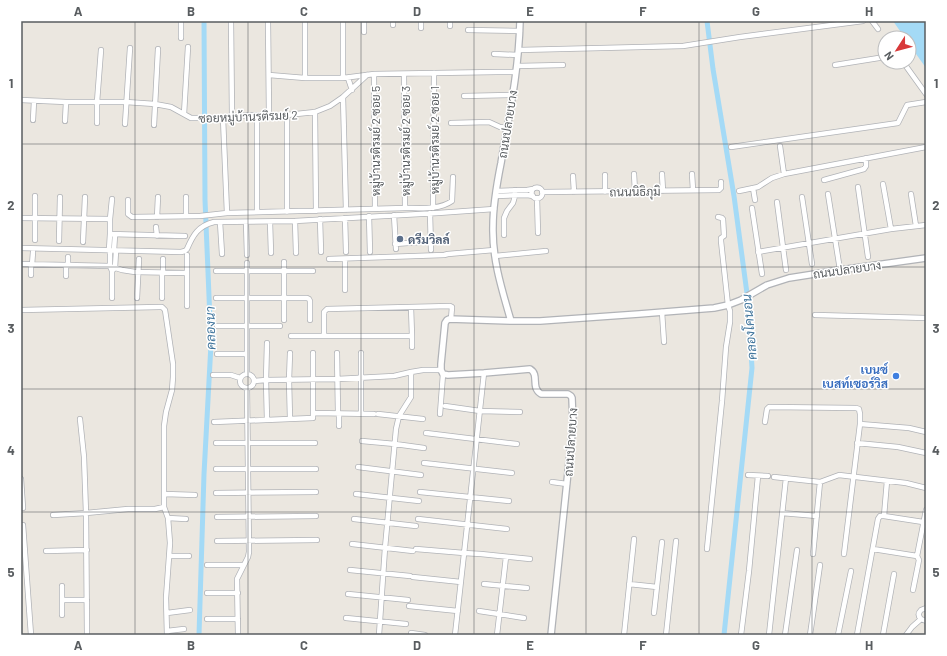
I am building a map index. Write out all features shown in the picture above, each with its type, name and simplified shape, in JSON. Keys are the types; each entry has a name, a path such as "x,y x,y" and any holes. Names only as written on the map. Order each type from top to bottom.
{"street":[{"path":"181,21 181,38"},
{"path":"231,21 232,116"},
{"path":"268,21 269,115"},
{"path":"305,21 305,78"},
{"path":"343,21 345,78 352,90"},
{"path":"364,21 364,32"},
{"path":"421,21 421,28"},
{"name":"ถนนปลายบาง","path":"511,321 497,271 493,226 496,194 519,52 520,21"},
{"path":"494,54 683,46 863,21"},
{"path":"872,21 878,29"},
{"path":"468,30 520,31"},
{"path":"184,114 188,47"},
{"path":"125,124 130,48"},
{"path":"154,125 158,49"},
{"path":"97,123 100,50"},
{"path":"835,65 877,58"},
{"path":"517,66 563,65"},
{"path":"908,70 926,94"},
{"path":"269,75 305,78 345,78 374,74 516,72"},
{"name":"หมู่บ้านรติรมย์ 2 ซอย 1","path":"433,208 434,73"},
{"name":"หมู่บ้านรติรมย์ 2 ซอย 5","path":"374,74 375,209"},
{"name":"หมู่บ้านรติรมย์ 2 ซอย 3","path":"404,74 405,208"},
{"name":"ซอยหมู่บ้านรติรมย์ 2","path":"21,100 155,104 171,107 191,118 287,115 315,112 330,106 352,90 367,75"},
{"path":"464,96 512,95"},
{"path":"343,97 346,210"},
{"path":"33,120 34,101"},
{"path":"65,121 66,102"},
{"path":"731,147 898,123 906,105 926,102"},
{"path":"315,112 316,211"},
{"path":"257,115 257,212"},
{"path":"287,115 287,212"},
{"path":"221,118 226,213"},
{"path":"451,123 489,122 500,127 507,128"},
{"path":"780,146 784,174"},
{"path":"739,191 758,187 772,178 784,174 926,147"},
{"path":"824,180 864,169 866,166 866,158"},
{"path":"634,174 635,191"},
{"path":"662,174 663,191"},
{"path":"692,174 693,190"},
{"path":"605,175 605,192"},
{"path":"573,176 574,192"},
{"path":"128,200 129,216 157,217 200,216 226,213 433,208 443,206 452,201 453,177"},
{"name":"ถนนนิธิภุมิ","path":"542,192 719,190 721,188 721,182"},
{"path":"883,184 891,229"},
{"path":"858,187 868,257"},
{"path":"496,194 515,193 535,188 541,189 542,192 541,196 535,197 515,193"},
{"path":"753,188 755,200"},
{"path":"533,189 532,193 535,197 538,233"},
{"path":"504,235 504,218 513,204 515,193"},
{"path":"828,194 840,270"},
{"path":"911,194 916,226"},
{"path":"35,196 35,240"},
{"path":"59,241 60,197"},
{"path":"83,242 85,197"},
{"path":"157,217 158,197"},
{"path":"186,197 186,216"},
{"path":"802,197 812,264"},
{"path":"112,199 110,219 112,235 112,298"},
{"path":"777,202 786,270"},
{"path":"752,208 762,274"},
{"path":"21,248 181,252 187,249 194,235 201,228 207,224 220,222 295,221 494,209"},
{"path":"430,213 431,250"},
{"path":"394,215 395,246 421,242"},
{"path":"369,216 370,252"},
{"path":"707,549 726,347 730,322 730,311 728,305 721,240 724,236 723,219 718,217"},
{"path":"21,218 84,220 110,219"},
{"path":"345,218 346,252"},
{"path":"320,219 321,252"},
{"path":"295,221 296,253"},
{"path":"220,222 222,254"},
{"path":"246,222 247,255"},
{"path":"270,222 271,253"},
{"path":"758,252 891,229 926,225"},
{"path":"156,227 157,236"},
{"path":"112,235 184,236"},
{"path":"329,259 444,256 448,254 546,251"},
{"path":"31,275 33,252"},
{"path":"187,255 187,306"},
{"path":"66,276 68,257"},
{"name":"ถนนปลายบาง","path":"451,319 540,321 714,308 741,300 767,285 780,280 926,258"},
{"path":"137,298 139,259"},
{"path":"162,298 163,259"},
{"path":"345,259 345,290"},
{"path":"284,262 284,320"},
{"path":"247,263 247,374"},
{"path":"21,264 112,268 138,272 187,273"},
{"path":"216,271 314,271"},
{"path":"216,298 309,299 310,320"},
{"path":"324,335 324,312 327,309 451,306 451,319 446,320 445,323 440,414"},
{"path":"21,310 159,307 164,310 173,364 172,390 164,426 164,507 168,518 170,543 166,598 167,633 184,629"},
{"path":"411,307 412,347"},
{"path":"662,312 664,342"},
{"path":"815,315 926,318"},
{"path":"217,326 280,326"},
{"path":"291,336 412,336"},
{"path":"267,343 267,420"},
{"path":"290,353 290,419"},
{"path":"214,422 312,419 313,353"},
{"path":"337,353 339,426"},
{"path":"361,353 361,414"},
{"path":"217,354 247,354"},
{"name":"ถนนปลายบาง","path":"442,372 448,375 530,369 533,371 536,389 538,392 541,394 568,394 572,398 573,424 551,635"},
{"path":"254,381 394,376 423,370 442,372"},
{"path":"379,635 389,497 396,429 399,416 411,397 411,372"},
{"path":"455,635 484,373"},
{"path":"247,388 240,384 240,378 244,374 252,376 254,381"},
{"path":"213,375 231,375 240,378"},
{"path":"247,388 252,386 254,381"},
{"path":"238,635 237,579 248,557 250,540 247,388"},
{"path":"445,406 520,412"},
{"path":"765,422 767,409 769,407 856,408 860,410 860,424 844,554"},
{"path":"313,413 376,414 423,418"},
{"path":"80,419 84,458 86,513 87,635"},
{"path":"860,424 909,428 926,432"},
{"path":"426,433 517,444"},
{"path":"362,441 424,448"},
{"path":"216,443 315,443"},
{"path":"857,443 898,447 926,453"},
{"path":"424,463 512,473"},
{"path":"358,467 422,475"},
{"path":"216,469 316,469"},
{"path":"748,475 768,476"},
{"path":"774,477 820,482 839,475 906,483 926,488"},
{"path":"741,635 758,476"},
{"path":"768,635 786,478"},
{"path":"21,479 23,508"},
{"path":"884,516 887,481"},
{"path":"552,482 566,484"},
{"path":"813,554 820,482"},
{"path":"216,493 316,492"},
{"path":"420,492 509,501"},
{"path":"165,494 195,495"},
{"path":"356,494 419,501"},
{"path":"53,515 128,509 155,509 164,507"},
{"path":"913,590 919,560 917,556 926,510"},
{"path":"782,513 817,516"},
{"path":"216,517 316,516"},
{"path":"857,635 878,519 880,516 884,516 923,522"},
{"path":"168,518 186,518"},
{"path":"354,519 416,526"},
{"path":"418,519 507,529"},
{"path":"23,525 23,551 31,635"},
{"path":"624,635 634,539"},
{"path":"217,541 317,540"},
{"path":"666,635 676,541"},
{"path":"654,613 662,542"},
{"path":"352,544 385,548 481,554 530,559"},
{"path":"873,549 917,556"},
{"path":"46,551 87,550"},
{"path":"785,635 798,550"},
{"path":"170,556 188,556"},
{"path":"497,635 506,557"},
{"path":"207,565 243,565"},
{"path":"810,635 820,565"},
{"path":"350,570 461,582"},
{"path":"838,635 851,571"},
{"path":"883,635 894,574"},
{"path":"484,584 527,588"},
{"path":"629,584 657,587"},
{"path":"62,586 62,615"},
{"path":"207,593 238,593"},
{"path":"348,594 408,600"},
{"path":"62,600 87,600"},
{"path":"409,606 458,611"},
{"path":"906,635 912,627 923,620 919,616 920,611 923,608 926,608"},
{"path":"167,613 190,610"},
{"path":"479,611 524,618"},
{"path":"346,618 406,624"},
{"path":"207,619 238,619"},
{"path":"411,633 425,635"}],"water":[{"path":"893,21 926,21 926,68 917,55 917,30 899,30"}],"waterway":[{"name":"คลองนา","path":"199,635 204,474 211,344 205,200 204,21"},
{"name":"คลองโคนอน","path":"707,21 713,69 734,196 748,301 752,368 724,635"}],"place":[{"name":"ดรีมวิลล์","path":"400,239"},
{"name":"เบนซ์ เบสท์เซอร์วิส","path":"896,376"}]}
